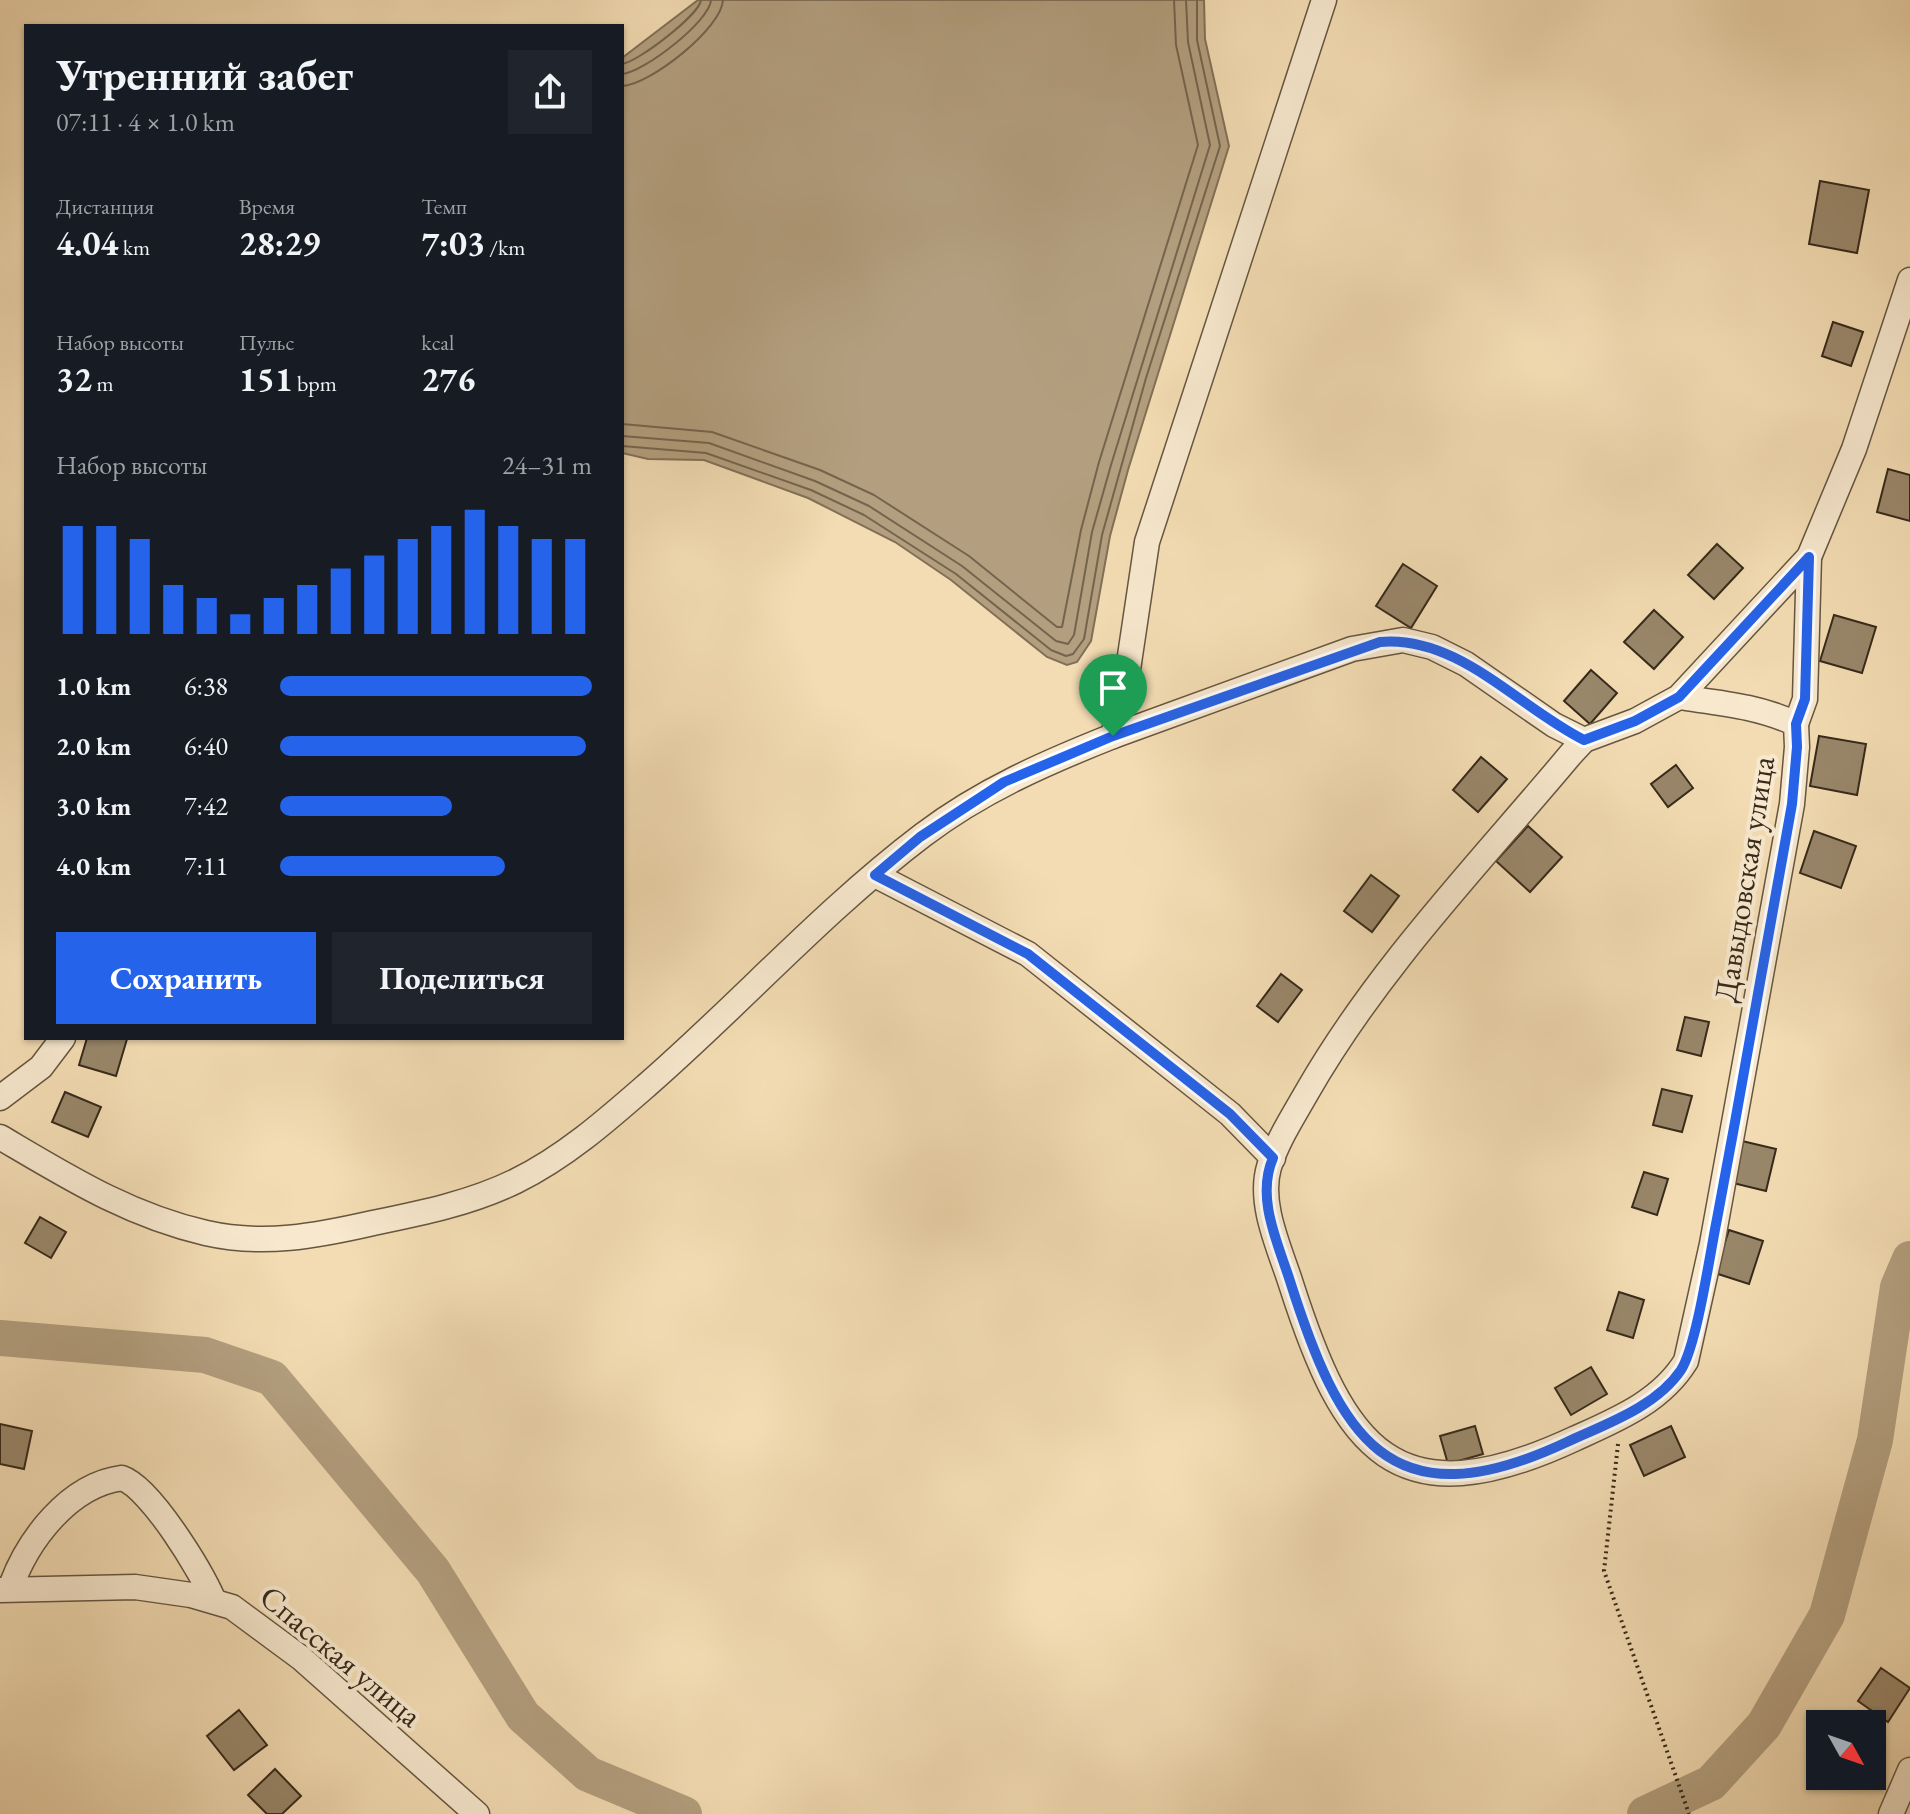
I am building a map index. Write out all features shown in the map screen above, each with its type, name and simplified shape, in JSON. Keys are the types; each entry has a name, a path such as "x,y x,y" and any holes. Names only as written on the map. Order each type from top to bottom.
{"street":[{"path":"1113,736 1127,676 1147,542 1324,0"},
{"path":"875,875 1028,954 1230,1114 1273,1158 1320,1070 1359,1009 1451,895 1584,740 1635,721 1679,697 1809,557 1854,449 1910,280"},
{"path":"1796,724 1805,699 1809,557"},
{"path":"0,1137 117,1205 194,1230 243,1240 279,1241 323,1234 464,1203 518,1180 600,1125 687,1050 920,837 1004,782 1113,736 1352,649 1403,640 1432,647 1466,664 1554,725 1584,740"},
{"name":"Давыдовская улица","path":"1273,1158 1266,1192 1272,1224 1306,1331 1326,1382 1344,1415 1360,1435 1383,1455 1405,1468 1436,1475 1466,1474 1544,1453 1621,1417 1669,1385 1686,1361 1690,1348 1718,1214 1792,804 1797,747 1796,724 1752,707 1679,697"},
{"path":"0,1098 41,1067 61,1040"},
{"path":"5,1589 30,1546 60,1512 91,1487 122,1478 143,1492 194,1563 214,1601"},
{"name":"Спасская улица","path":"5,1589 135,1587 214,1601 261,1625 477,1814"},
{"path":"1891,1814 1910,1770"}],"path":[{"path":"1621,1417 1604,1571 1689,1814"}],"water":[{"path":"698,0 1204,0 1205,39 1229,146 1128,470 1110,536 1091,641 1077,662 1067,665 1047,657 951,580 895,542 808,498 704,460 648,459 624,453 624,56"}],"building":[{"path":"1820,181 1869,190 1857,253 1809,244"},
{"path":"1833,322 1863,332 1851,366 1822,356"},
{"path":"1888,469 1910,475 1910,521 1877,512"},
{"path":"1717,544 1743,568 1714,599 1688,575"},
{"path":"1403,564 1437,586 1411,628 1376,606"},
{"path":"1654,610 1683,637 1654,669 1624,642"},
{"path":"1834,615 1876,627 1862,673 1820,661"},
{"path":"1591,670 1617,693 1590,724 1564,701"},
{"path":"1819,736 1866,744 1857,795 1810,786"},
{"path":"1481,757 1507,779 1478,812 1453,790"},
{"path":"1676,765 1693,788 1668,807 1651,784"},
{"path":"1528,826 1562,857 1530,892 1496,861"},
{"path":"1814,831 1856,846 1841,888 1800,873"},
{"path":"1371,875 1399,896 1372,932 1344,911"},
{"path":"1281,974 1302,990 1278,1022 1257,1006"},
{"path":"1685,1017 1709,1022 1701,1056 1677,1050"},
{"path":"86,1040 127,1040 116,1076 79,1065"},
{"path":"1662,1089 1692,1096 1682,1132 1653,1125"},
{"path":"65,1092 101,1107 88,1137 52,1122"},
{"path":"1742,1141 1776,1149 1766,1191 1733,1183"},
{"path":"1644,1172 1668,1179 1657,1215 1632,1207"},
{"path":"40,1217 66,1232 51,1258 25,1243"},
{"path":"1729,1230 1763,1241 1749,1284 1715,1273"},
{"path":"1619,1292 1644,1300 1633,1338 1607,1330"},
{"path":"1591,1367 1607,1394 1571,1415 1555,1388"},
{"path":"0,1424 32,1431 24,1469 0,1464"},
{"path":"1475,1426 1483,1454 1448,1464 1440,1436"},
{"path":"1671,1426 1685,1457 1644,1476 1630,1445"},
{"path":"1881,1668 1910,1688 1888,1722 1886,1710 1871,1710 1858,1701"},
{"path":"239,1710 267,1745 234,1770 207,1736"},
{"path":"275,1769 301,1796 282,1814 267,1814 248,1795"}],"waterway":[{"path":"1645,1814 1711,1783 1764,1725 1827,1615 1875,1440 1898,1287 1910,1259"},
{"path":"0,1338 205,1355 272,1378 433,1571 523,1716 588,1774 684,1814"}],"route":[{"path":"1809,557 1805,699 1796,724 1792,804 1749,1048 1690,1348 1686,1361 1669,1385 1621,1417 1544,1453 1466,1474 1436,1475 1405,1468 1383,1455 1360,1435 1344,1415 1326,1382 1306,1331 1272,1224 1266,1192 1268,1169 1273,1158 1230,1114 1028,954 875,875 920,837 1004,782 1113,736 1352,649 1403,640 1432,647 1466,664 1554,725 1584,740 1635,721 1679,697 1809,557"}]}
